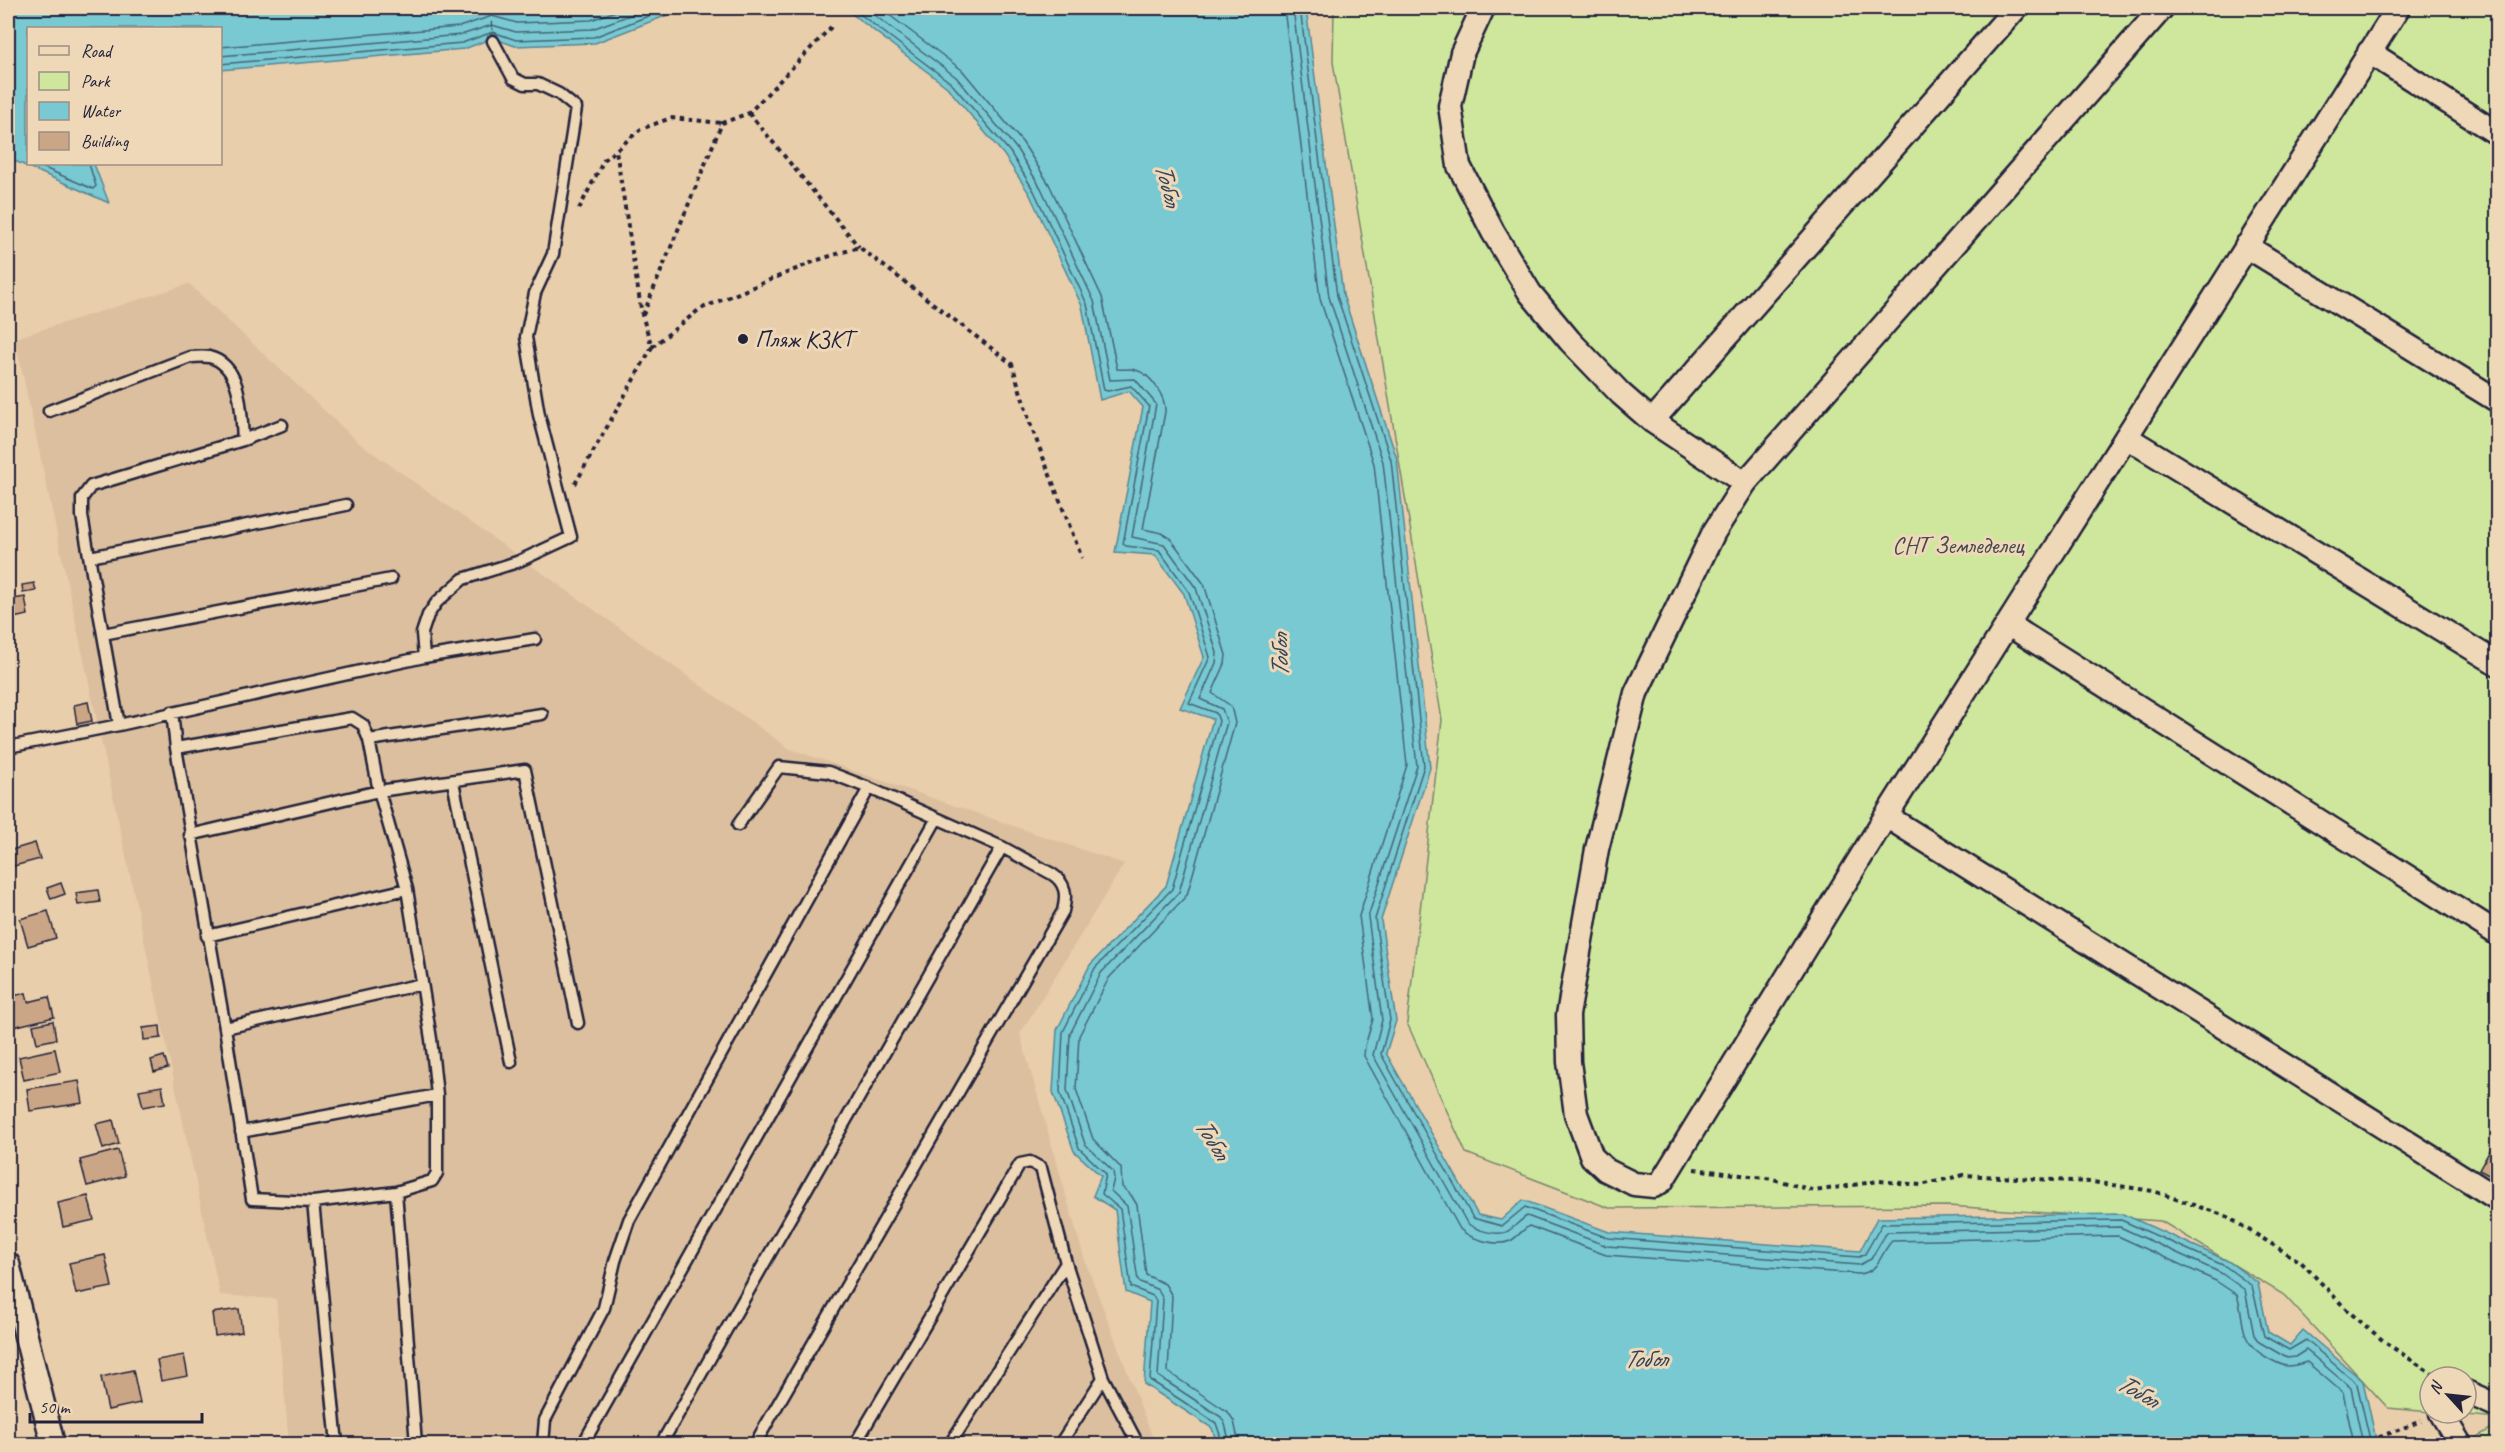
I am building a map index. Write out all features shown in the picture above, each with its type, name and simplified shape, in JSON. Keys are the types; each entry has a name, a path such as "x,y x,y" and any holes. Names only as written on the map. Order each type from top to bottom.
{"street":[{"path":"1484,8 1462,53 1450,106 1459,166 1493,232 1530,293 1570,341 1622,394 1652,421 1745,483"},
{"path":"1652,421 2016,8"},
{"path":"2162,8 1745,483 1714,532 1636,693 1597,849 1568,1015 1569,1062 1576,1114 1592,1157 1606,1170 1623,1179 1647,1187 1662,1181 1669,1166 1886,816 2398,8"},
{"path":"2369,52 2498,134"},
{"path":"2246,246 2498,401"},
{"path":"2126,437 2498,664"},
{"path":"2009,625 2498,933"},
{"path":"1886,816 2498,1199"},
{"path":"8,1264 10,1290 52,1444"},
{"path":"2478,1397 2498,1406"},
{"path":"2448,1425 2460,1444"}],"lane":[{"path":"424,657 422,633 428,615 437,602 463,579 517,562 571,537 564,503 539,415 526,337 535,293 554,254 576,108 559,94 538,84 525,84 513,78 493,40"},
{"path":"49,411 190,357 211,358 229,369 239,395 243,440"},
{"path":"119,725 82,516 82,498 91,486 243,440 282,425"},
{"path":"90,557 346,505"},
{"path":"103,634 391,579"},
{"path":"8,747 119,725 424,657 535,639"},
{"path":"172,712 176,748 190,835 225,1028 252,1198 313,1202 396,1191 432,1181 437,1173 437,1095 423,984 407,889 379,791 369,740 363,725 352,718 176,748"},
{"path":"369,740 542,714"},
{"path":"738,825 779,767 828,772 1002,847 1059,879 1064,887 1066,899 1063,911 755,1444"},
{"path":"190,835 379,791 525,770 578,1023"},
{"path":"453,782 511,1062"},
{"path":"543,1444 545,1420 604,1308 615,1261 629,1220 869,788"},
{"path":"583,1444 936,820"},
{"path":"661,1444 1002,847"},
{"path":"207,936 407,889"},
{"path":"225,1028 423,984"},
{"path":"241,1132 437,1095"},
{"path":"855,1444 1020,1164 1030,1162 1041,1168 1066,1263 1103,1378 1138,1444"},
{"path":"396,1191 416,1444"},
{"path":"313,1202 337,1444"},
{"path":"950,1444 1066,1263"},
{"path":"1060,1444 1103,1378"}],"path":[{"path":"574,216 604,160 641,129 671,118 722,123 749,113 831,27"},
{"path":"749,113 860,247 1012,364 1030,426 1082,558"},
{"path":"642,315 722,123"},
{"path":"616,150 642,315 652,347"},
{"path":"564,503 652,347 700,309 818,260 860,247"},
{"path":"1669,1166 1773,1179 1815,1191 1879,1181 1922,1185 1964,1175 2092,1182 2153,1191 2226,1216 2301,1262 2348,1311 2378,1337 2419,1365"},
{"path":"2362,1444 2418,1422"}],"shaded area":[{"path":"189,284 359,443 790,749 1124,864 1020,1034 1084,1258 1155,1444 289,1444 276,1299 220,1295 15,338"}],"green space":[{"name":"СНТ Земледелец","path":"1334,8 2497,8 2497,1418 2478,1416 2478,1365 2418,1365 2418,1411 2388,1408 2284,1295 2161,1221 1949,1206 1609,1208 1466,1153 1407,1023 1442,720 1333,62"},
{"path":"2497,1425 2497,1444 2465,1444"}],"water":[{"path":"8,8 686,8 595,43 515,46 493,38 464,49 222,70 222,27 27,27 27,165 94,165 109,203 8,158"},
{"name":"Тобол","path":"837,8 1306,8 1343,295 1397,459 1430,768 1381,920 1396,1021 1386,1053 1478,1215 1501,1220 1523,1200 1609,1232 1860,1251 1877,1218 2123,1214 2228,1261 2258,1283 2268,1332 2290,1345 2303,1330 2363,1381 2377,1444 1217,1444 1212,1428 1144,1384 1150,1302 1126,1292 1115,1210 1093,1196 1101,1176 1074,1151 1053,1092 1057,1030 1090,965 1166,886 1213,719 1180,708 1204,657 1184,594 1155,555 1115,552 1143,407 1129,391 1100,400 1082,306 1029,193 1004,155 947,87 852,14"}],"building":[{"path":"34,583 36,591 23,593 22,585"},
{"path":"25,597 28,615 8,619 8,600"},
{"path":"88,702 92,721 77,724 74,705"},
{"path":"35,843 40,859 10,867 8,851"},
{"path":"61,883 65,894 51,899 47,888"},
{"path":"98,890 100,902 78,905 76,893"},
{"path":"48,911 56,938 28,946 20,919"},
{"path":"26,993 28,1002 49,997 54,1017 13,1027 8,997"},
{"path":"53,1021 56,1039 37,1043 33,1025"},
{"path":"160,1026 161,1038 144,1040 143,1028"},
{"path":"55,1049 60,1072 24,1080 19,1057"},
{"path":"164,1056 168,1068 154,1072 151,1060"},
{"path":"79,1081 83,1103 30,1111 27,1089"},
{"path":"162,1086 165,1103 143,1107 139,1090"},
{"path":"113,1120 119,1144 103,1149 96,1124"},
{"path":"2493,1145 2498,1147 2498,1180 2479,1170"},
{"path":"118,1150 125,1176 87,1186 80,1160"},
{"path":"88,1196 94,1220 63,1227 58,1203"},
{"path":"105,1255 112,1287 76,1294 69,1263"},
{"path":"239,1309 242,1332 215,1336 212,1313"},
{"path":"184,1355 188,1376 161,1381 157,1360"},
{"path":"133,1370 140,1403 108,1410 101,1377"},
{"path":"8,1424 12,1444 8,1444"},
{"path":"183,1436 185,1444 157,1444 157,1441"}],"ferry route":[{"path":"490,8 493,36"}],"place":[{"name":"Пляж КЗКТ","path":"743,339"}]}
